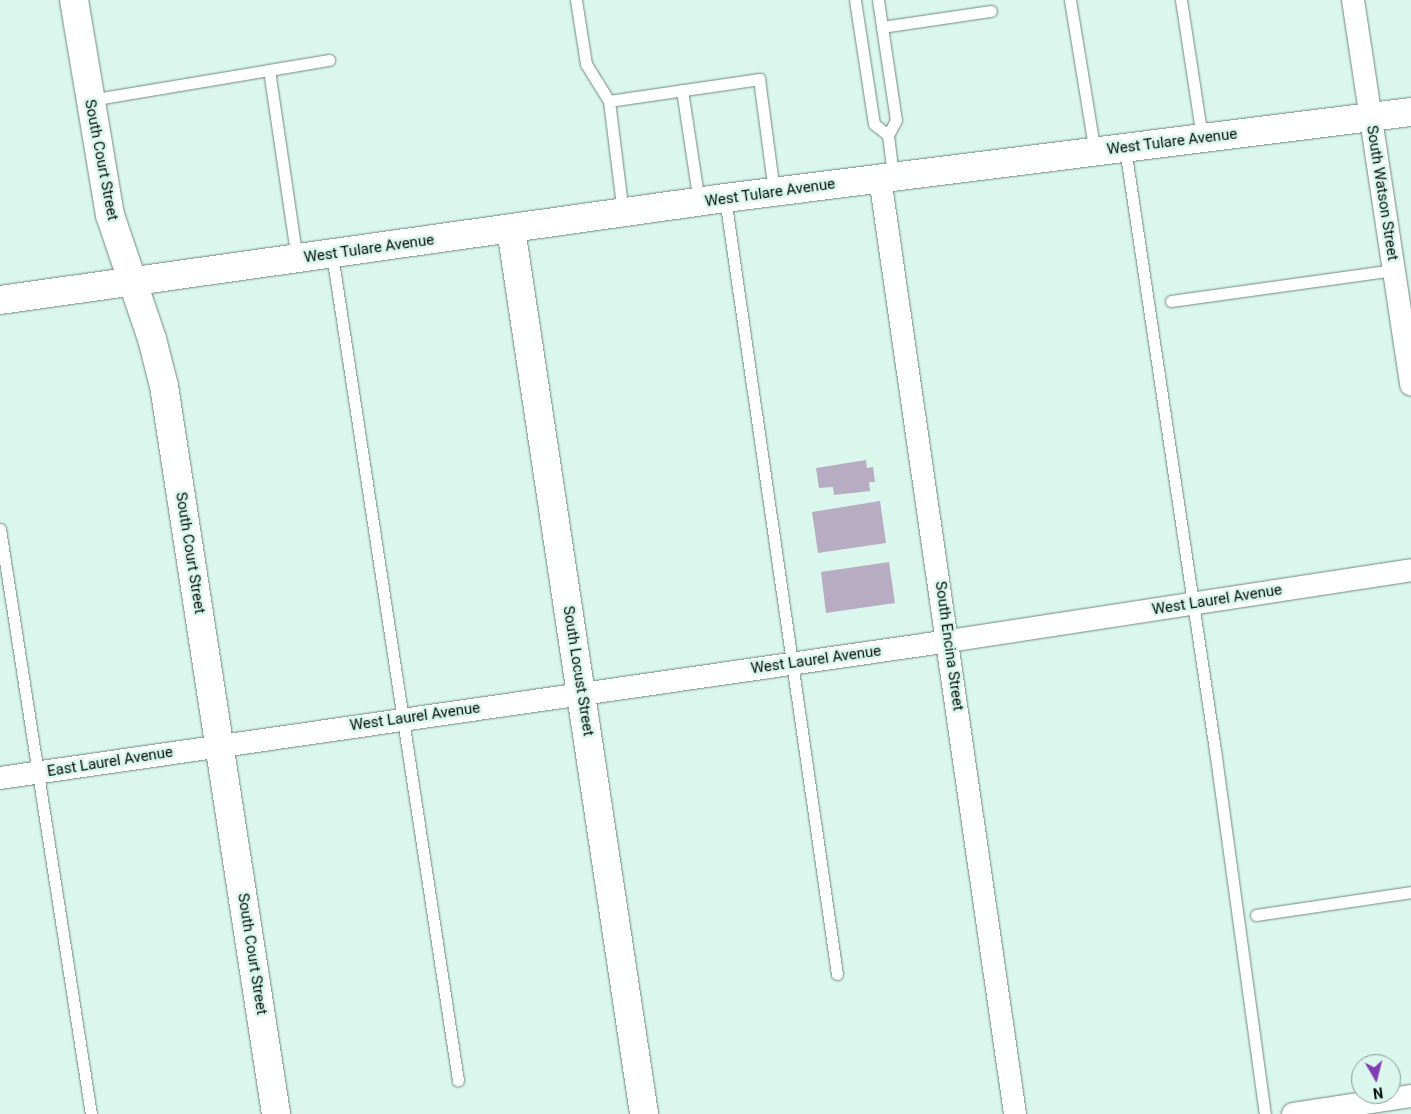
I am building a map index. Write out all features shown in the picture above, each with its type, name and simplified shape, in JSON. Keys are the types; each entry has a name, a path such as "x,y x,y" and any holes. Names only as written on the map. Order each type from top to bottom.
{"street":[{"name":"South Court Street","path":"74,0 110,215 129,280 152,339 164,386 221,745 276,1114"},
{"name":"South Watson Street","path":"1353,0 1411,385"},
{"name":"West Tulare Avenue","path":"0,300 129,280 297,259 725,198 1411,112"},
{"name":"South Encina Street","path":"886,177 1015,1114"},
{"name":"South Locust Street","path":"511,228 644,1114"},
{"name":"West Laurel Avenue","path":"221,745 794,664 1411,570"},
{"name":"East Laurel Avenue","path":"0,778 221,745"},
{"path":"1293,1114 1411,1096"}],"lane":[{"path":"576,0 586,64 609,101 623,213"},
{"path":"855,0 874,124 888,135"},
{"path":"878,0 896,120 888,135 886,177"},
{"path":"1070,0 1095,152"},
{"path":"1181,0 1202,138"},
{"path":"882,27 991,11"},
{"path":"90,100 329,60"},
{"path":"269,70 297,259"},
{"path":"609,101 759,79 774,192"},
{"path":"682,90 699,202"},
{"path":"1124,148 1265,1114"},
{"path":"725,198 794,664 837,974"},
{"path":"332,254 458,1080"},
{"path":"1170,301 1394,270"},
{"path":"0,529 91,1114"},
{"path":"1256,915 1411,892"}],"building":[{"path":"866,460 867,468 873,467 875,482 869,482 870,491 834,495 833,487 819,488 816,468"},
{"path":"880,501 886,543 818,553 812,512"},
{"path":"889,562 895,603 826,613 821,572"}]}
